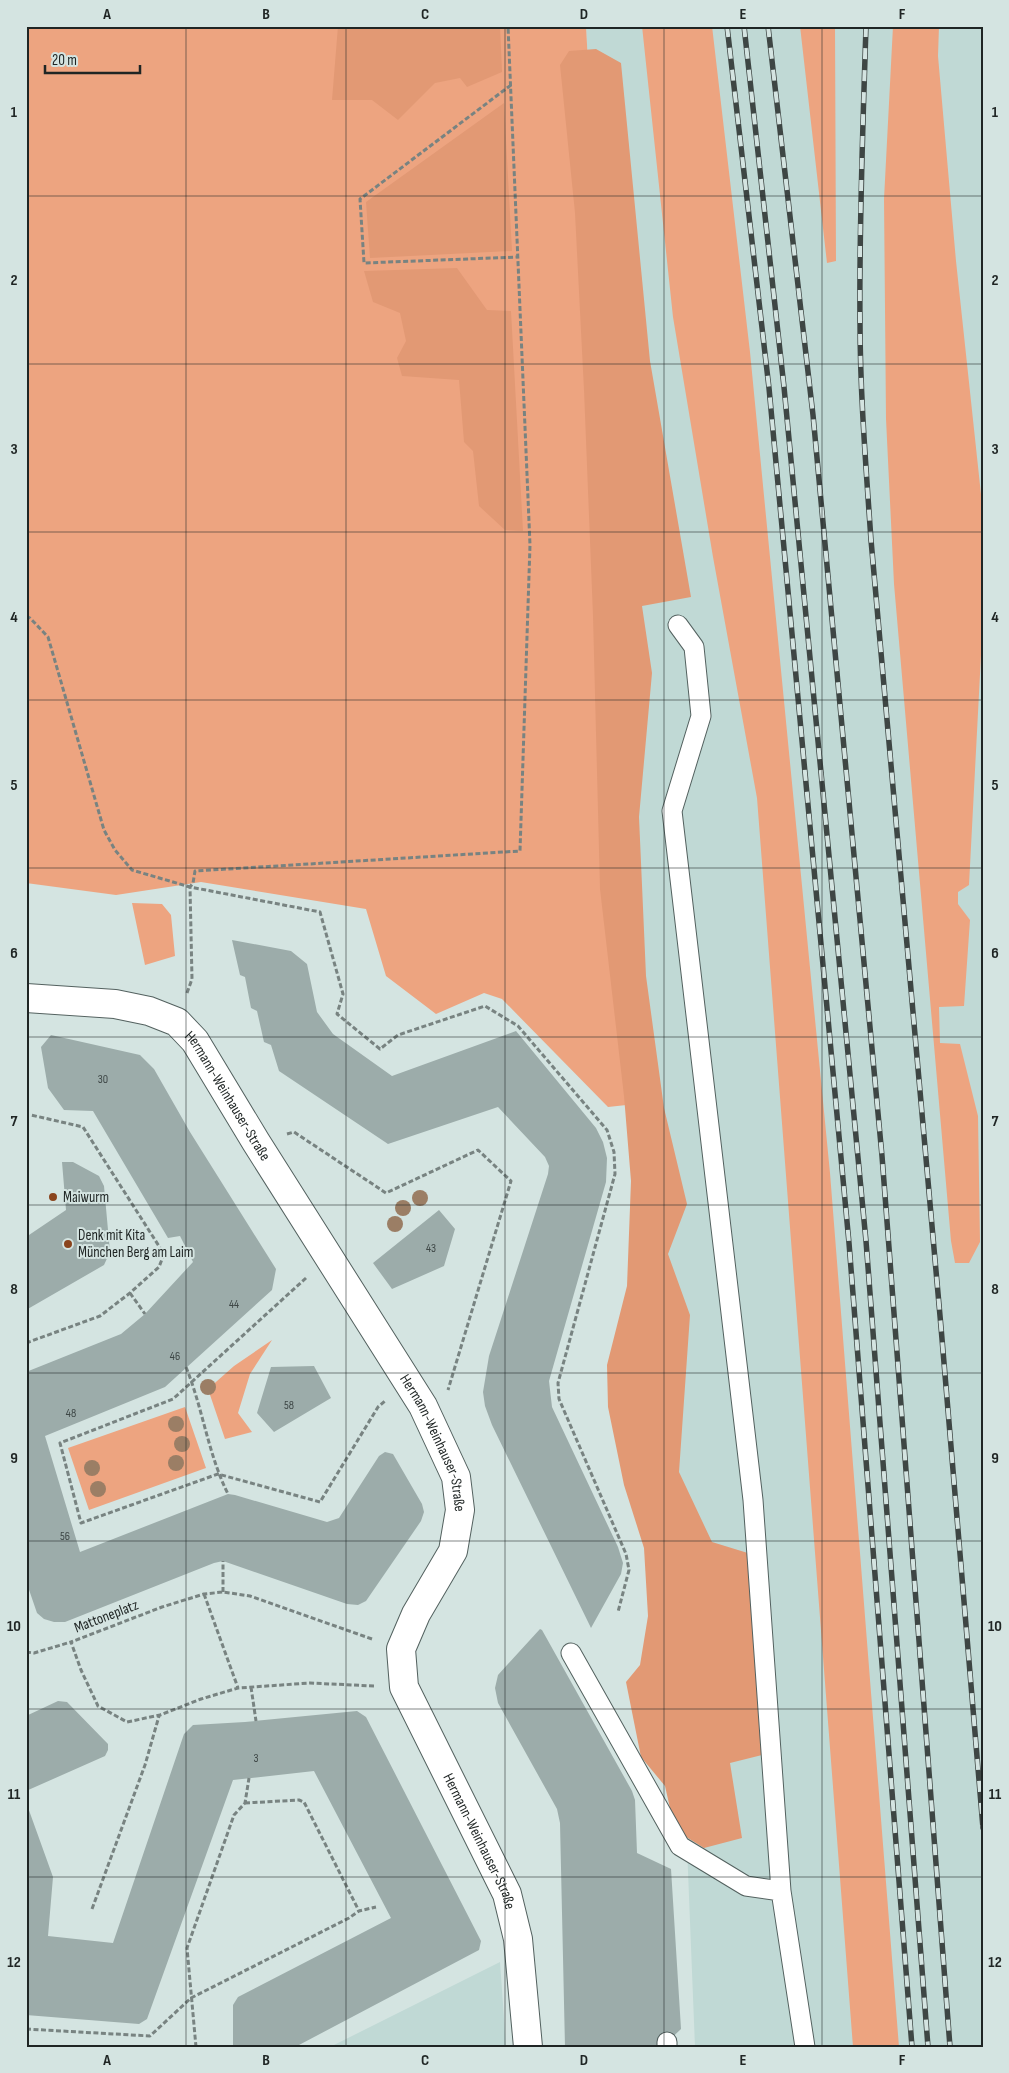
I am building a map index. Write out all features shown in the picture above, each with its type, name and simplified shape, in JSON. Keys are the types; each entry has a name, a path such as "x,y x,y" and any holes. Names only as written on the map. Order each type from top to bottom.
{"street":[{"name":"Hermann-Weinhauser-Straße","path":"26,998 115,1004 149,1011 177,1022 196,1041 256,1142 423,1406 456,1477 460,1510 452,1551 416,1614 401,1649 404,1687 507,1894 518,1939 528,2047"}],"lane":[{"path":"678,625 694,647 700,716 672,812 753,1500 781,1891 805,2047"},
{"path":"571,1653 680,1846 746,1886 781,1891"}],"path":[{"path":"177,1022 192,978 190,887 193,883 195,872 520,851 530,545 508,26"},
{"path":"511,85 360,199 364,263 518,257"},
{"path":"26,616 48,637 104,830 115,850 132,870 190,887 320,912 343,994 337,1014 380,1049 398,1035 485,1006 518,1026 607,1130 614,1152 615,1174 558,1383 559,1399 626,1554 629,1570 618,1612"},
{"path":"26,1343 100,1316 159,1267 164,1254 83,1127 31,1114"},
{"path":"256,1142 294,1132 386,1193 478,1150 511,1181 455,1370 434,1431"},
{"path":"328,1257 173,1399 60,1443 81,1523 218,1474 320,1502 378,1407 407,1381"},
{"path":"130,1293 145,1314"},
{"path":"186,1367 218,1474 228,1494"},
{"path":"223,1562 223,1592"},
{"name":"Mattoneplatz","path":"401,1649 250,1596 223,1592 204,1594 162,1607 71,1642 81,1670 98,1706 127,1722 160,1716 201,1699 238,1688 310,1683 404,1687"},
{"path":"204,1594 238,1688"},
{"path":"26,1652 34,1653 71,1642"},
{"path":"251,1688 256,1721"},
{"path":"92,1909 145,1765 160,1716"},
{"path":"196,2047 188,1948 234,1815 245,1803 249,1778"},
{"path":"245,1803 300,1800 304,1802 358,1911"},
{"path":"26,2029 150,2036 192,1998 350,1918 358,1911 376,1907"}],"shaded area":[{"path":"26,26 586,26 645,1103 608,1107 502,999 484,993 436,1014 386,976 366,909 201,882 116,895 26,883"},
{"path":"338,26 500,26 502,72 467,87 460,78 435,83 398,120 372,100 332,100"},
{"path":"586,26 983,26 983,2047 695,2047 675,1546 645,1103"},
{"path":"642,26 712,26 750,352 830,1173 899,2047 853,2047 757,798 713,557 673,317"},
{"path":"800,26 835,26 836,261 827,263"},
{"path":"893,26 939,26 938,56 956,261 983,513 983,617 969,885 958,892 958,904 970,920 964,1006 939,1007 940,1043 960,1044 978,1116 980,1242 969,1263 955,1263 951,1241 894,584 886,419 884,199"},
{"path":"596,49 621,63 650,361 691,597 642,606 652,673 639,817 646,976 664,1108 687,1204 668,1254 690,1315 679,1472 712,1542 751,1554 766,1754 730,1763 742,1838 704,1848 675,1830 665,1786 641,1757 626,1682 640,1665 648,1616 644,1548 624,1485 608,1407 607,1365 627,1286 631,1181 624,1096 600,889 593,616 584,390 575,213 560,65 569,51"},
{"path":"504,103 512,251 370,258 366,202"},
{"path":"457,268 487,310 511,311 523,531 505,530 479,506 473,451 464,442 459,380 402,376 397,358 406,341 400,313 373,302 364,271"},
{"path":"132,903 162,904 171,915 175,956 145,965"},
{"path":"272,1340 250,1374 238,1413 252,1432 225,1439 208,1389 234,1366"},
{"path":"185,1407 206,1468 89,1510 68,1448"},
{"path":"500,1962 506,2047 330,2047"}],"building":[{"path":"232,940 291,951 307,964 317,1012 333,1034 392,1076 516,1031 596,1128 603,1142 607,1158 606,1182 549,1381 552,1407 618,1547 623,1563 621,1574 591,1628 492,1425 485,1406 483,1392 489,1356 548,1174 549,1166 545,1157 498,1107 388,1144 279,1071 271,1045 264,1042 257,1011 251,1008 245,977 240,975"},
{"path":"51,1035 140,1055 154,1069 190,1132 276,1269 272,1290 165,1387 45,1436 80,1552 228,1494 327,1522 339,1518 379,1456 385,1452 393,1454 422,1504 424,1512 421,1521 366,1601 358,1605 347,1604 223,1561 65,1622 54,1622 44,1619 37,1613 26,1581 26,1372 121,1334 145,1314 193,1262 180,1236 168,1238 93,1111 64,1110 48,1088 41,1047"},
{"name":"Denk mit Kita München Berg am Laim","path":"62,1162 73,1162 99,1176 104,1186 110,1252 104,1265 26,1310 26,1227 29,1235 66,1210"},
{"path":"439,1210 455,1229 444,1266 392,1289 373,1263"},
{"path":"314,1366 331,1398 274,1432 257,1413 271,1367"},
{"path":"540,1629 632,1791 635,1800 637,1853 671,1869 681,2029 662,2047 565,2047 560,1823 557,1809 498,1703 495,1688 498,1675"},
{"path":"58,1701 67,1702 108,1744 108,1750 105,1756 26,1791 26,1716"},
{"path":"357,1711 366,1717 481,1941 479,1950 299,2045 299,2047 233,2047 233,2005 238,1997 391,1918 314,1771 233,1780 147,2019 139,2024 26,2015 26,1802 53,1877 48,1936 113,1943 184,1734 193,1725"}],"railway":[{"path":"727,26 769,388 849,1243 912,2047"},
{"path":"744,26 784,387 866,1241 928,2047"},
{"path":"768,26 813,415 882,1156 950,2047"},
{"path":"866,26 860,284 860,348 865,458 983,1828"}],"place":[{"name":"Maiwurm","path":"53,1197"},
{"name":"Denk mit Kita München Berg am Laim","path":"68,1244"}]}
